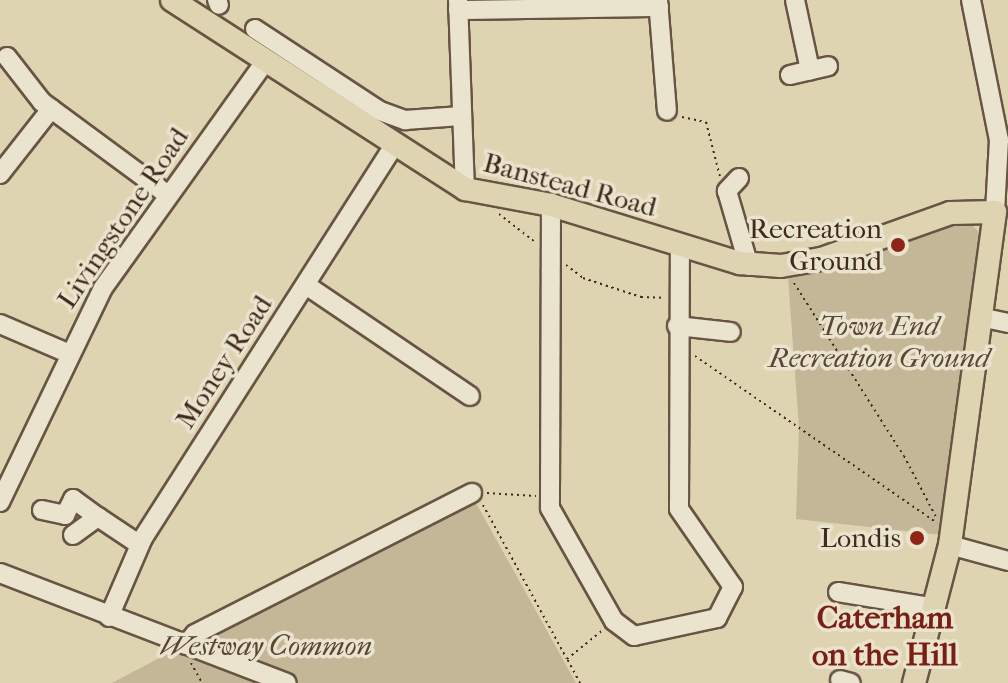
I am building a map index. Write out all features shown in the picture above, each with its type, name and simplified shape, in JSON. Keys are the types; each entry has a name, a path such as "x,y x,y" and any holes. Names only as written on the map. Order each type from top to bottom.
{"main road":[{"name":"Banstead Road","path":"183,3 465,189 551,205 749,266 781,266 821,259 950,213 995,212"},
{"path":"914,683 936,608 995,212"}],"street":[{"path":"790,75 819,68 795,0"},
{"path":"971,0 1004,159 995,212"},
{"path":"465,189 458,5 658,4 667,111"},
{"path":"255,29 380,111 405,120 461,116"},
{"path":"7,57 51,109 168,195"},
{"name":"Livingstone Road","path":"0,502 103,288 266,60"},
{"path":"0,174 11,167 51,109"},
{"name":"Money Road","path":"109,617 140,545 396,143"},
{"path":"730,180 727,191 749,266"},
{"path":"551,205 550,508 614,621 627,635 717,618 733,587 679,509 677,335 680,246"},
{"path":"306,285 470,396"},
{"path":"980,317 1008,323"},
{"path":"0,324 70,354"},
{"path":"677,335 731,332"},
{"path":"186,645 195,634 474,492"},
{"path":"42,510 65,515 73,499 140,545"},
{"path":"73,535 98,517"},
{"path":"948,533 1008,561"},
{"path":"0,573 287,683"},
{"path":"838,592 936,608"}],"path":[{"path":"667,111 706,122 730,180"},
{"path":"493,209 583,278 641,297 678,299"},
{"path":"781,266 904,456 948,533"},
{"path":"677,335 948,533"},
{"path":"474,492 549,497"},
{"path":"474,492 580,683"},
{"path":"567,659 614,621"},
{"path":"186,645 202,683"}],"green space":[{"name":"Town End Recreation Ground","path":"956,219 966,219 979,232 941,535 796,519 799,428 788,277 853,261"},
{"name":"Westway Common","path":"476,503 576,683 112,683 165,655 169,647 264,607"}],"place":[{"name":"Recreation Ground","path":"898,245"},
{"name":"Londis","path":"917,538"}],"district":[{"name":"Caterham on the Hill","path":"885,638"}]}
